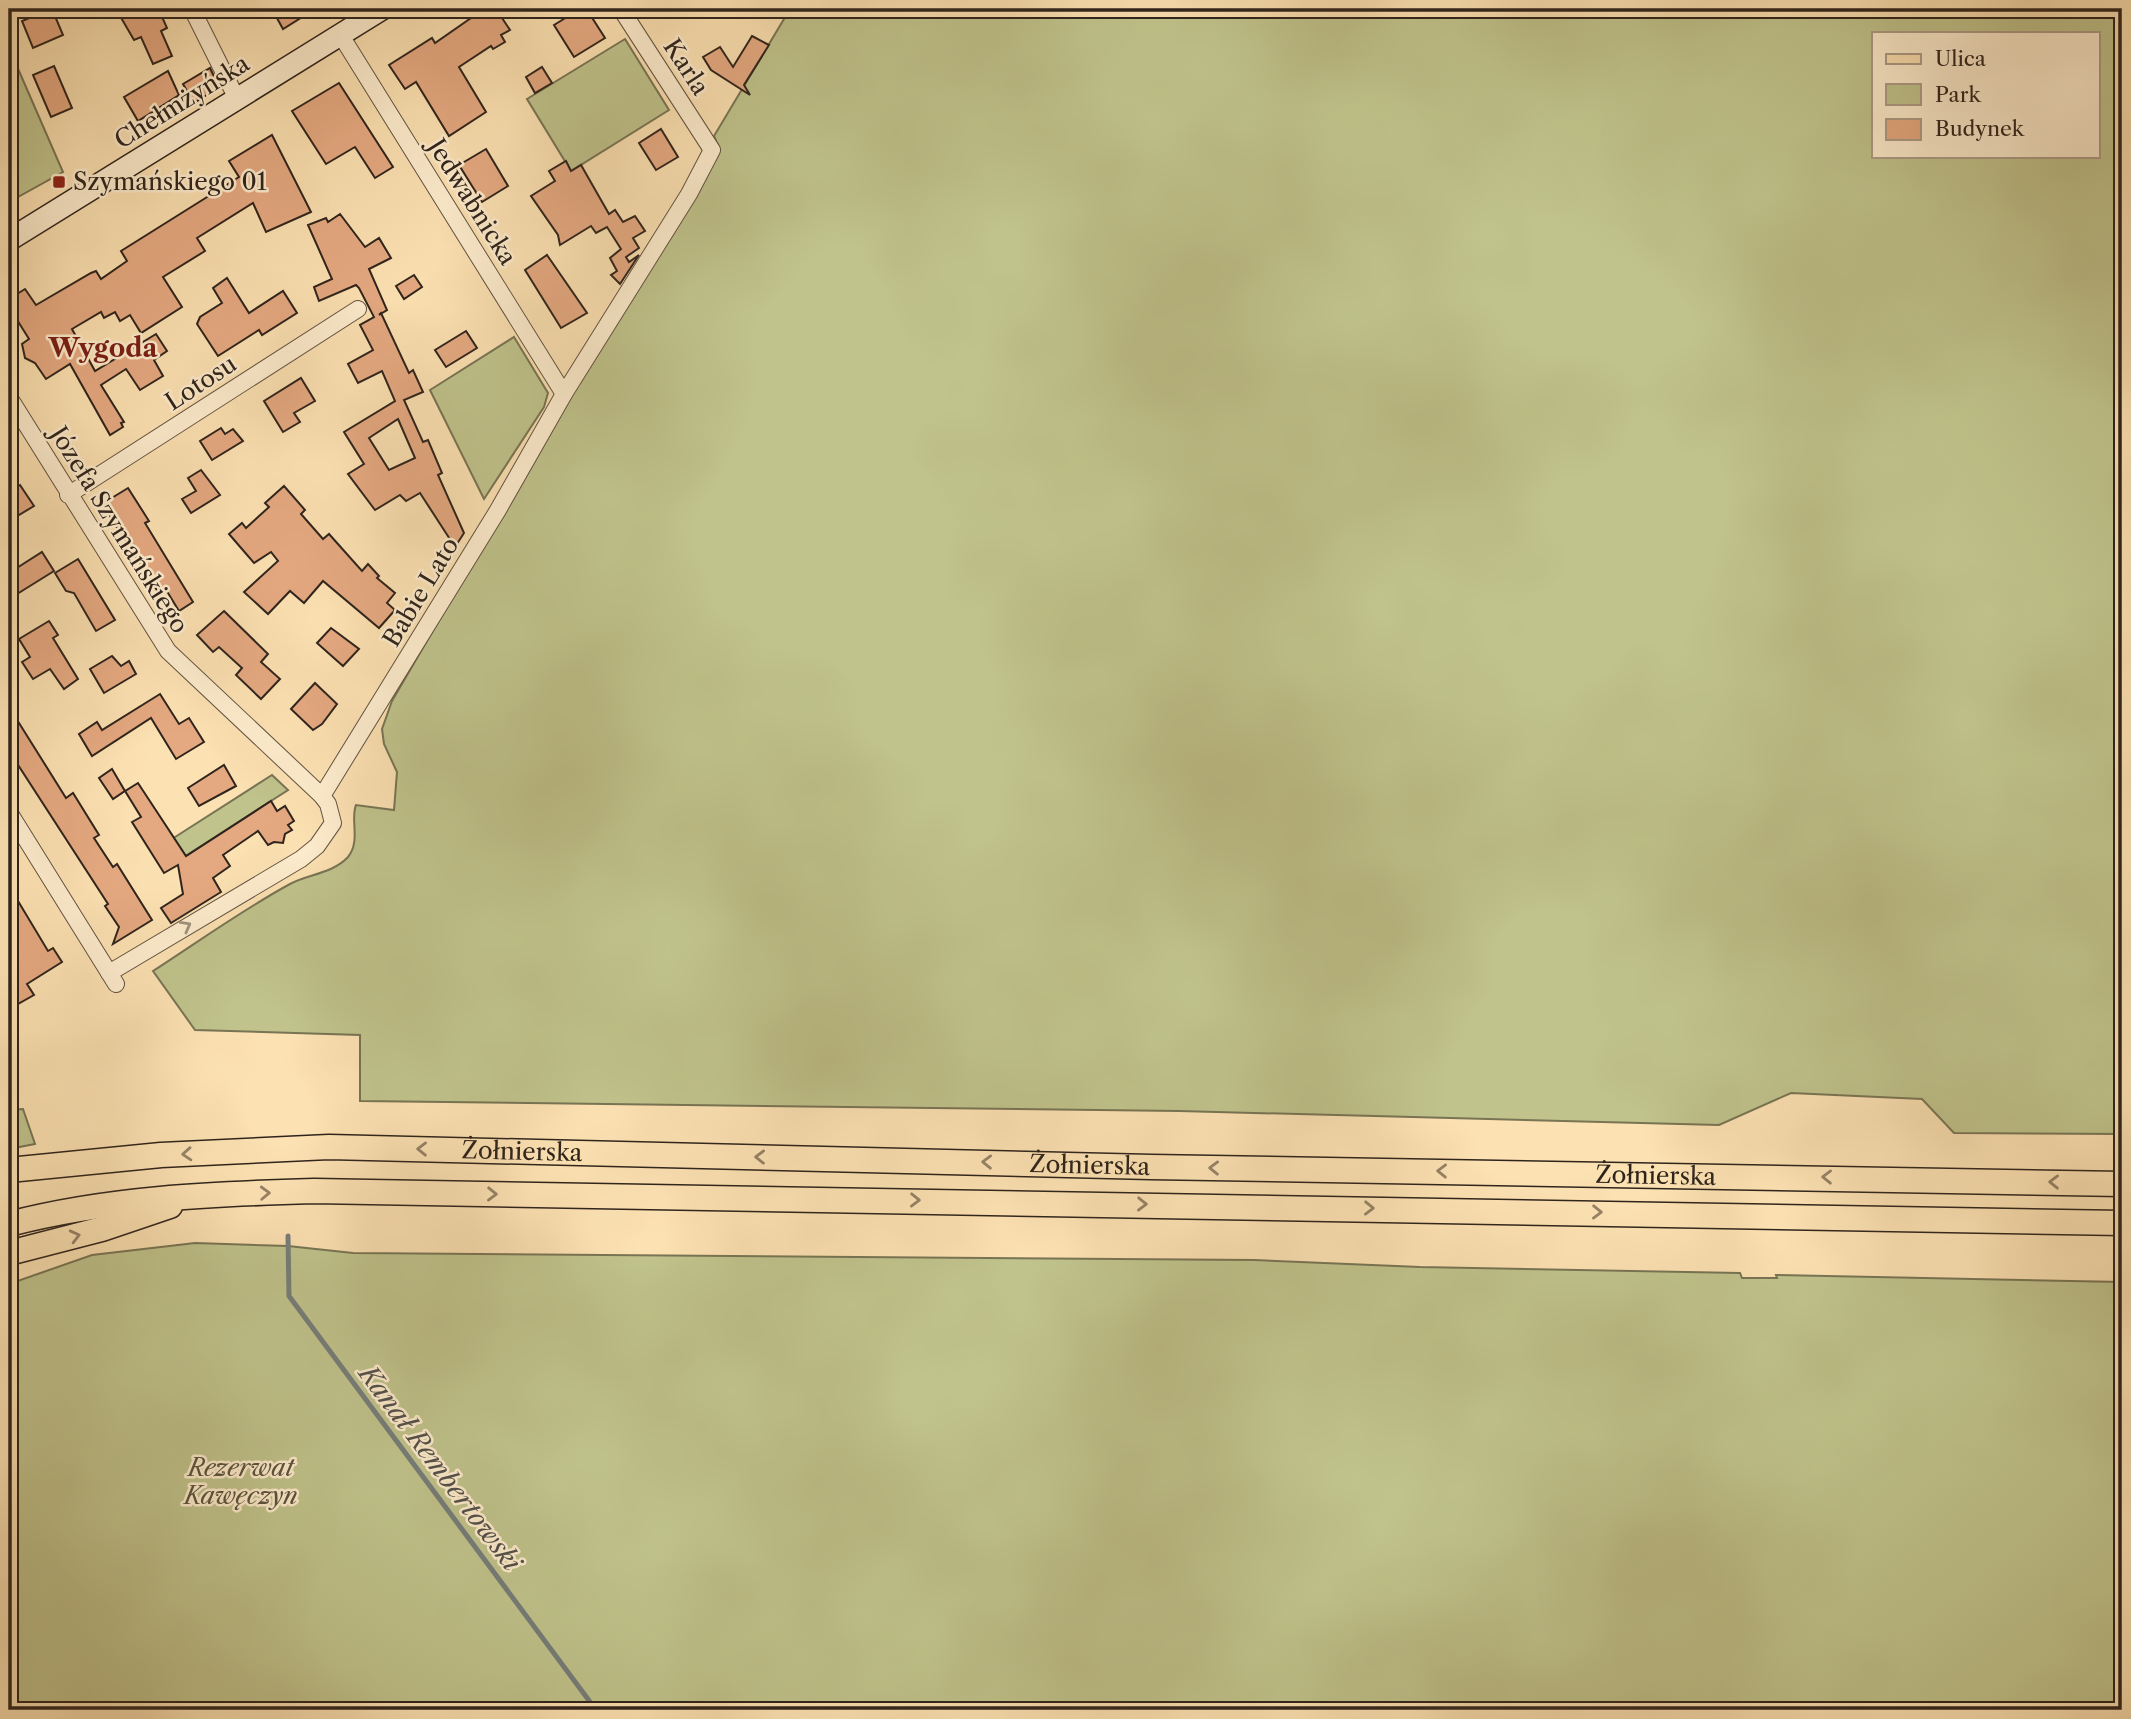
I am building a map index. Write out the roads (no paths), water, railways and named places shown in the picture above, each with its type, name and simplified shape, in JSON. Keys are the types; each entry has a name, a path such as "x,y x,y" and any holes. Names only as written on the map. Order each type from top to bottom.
{"main road":[{"name":"Żołnierska","path":"58,1167 175,1154 329,1147 1151,1167 2122,1184"},
{"path":"9,1170 58,1167"},
{"path":"9,1182 58,1167"},
{"name":"Żołnierska","path":"197,1196 369,1192 2122,1223"},
{"path":"9,1224 120,1202 197,1196"},
{"path":"9,1253 114,1225 197,1196"}],"street":[{"path":"192,9 237,99"},
{"name":"Chełmżyńska","path":"9,240 382,9"},
{"name":"Karla","path":"621,9 712,150"},
{"name":"Jedwabnicka","path":"341,34 564,394"},
{"name":"Babie Lato","path":"322,796 498,510 564,394 689,194 712,150"},
{"name":"Lotosu","path":"68,495 358,309"},
{"name":"Józefa Szymańskiego","path":"9,397 168,651 322,796"},
{"path":"9,812 113,979 127,961 301,859 317,846 333,823 322,796"}],"waterway":[{"name":"Kanał Rembertowski","path":"288,1236 289,1296 596,1710"}],"place":[{"name":"Szymańskiego 01","path":"59,182"}],"district":[{"name":"Wygoda","path":"103,348"}],"park label":[{"name":"Rezerwat Kawęczyn","path":"241,1482"}]}
